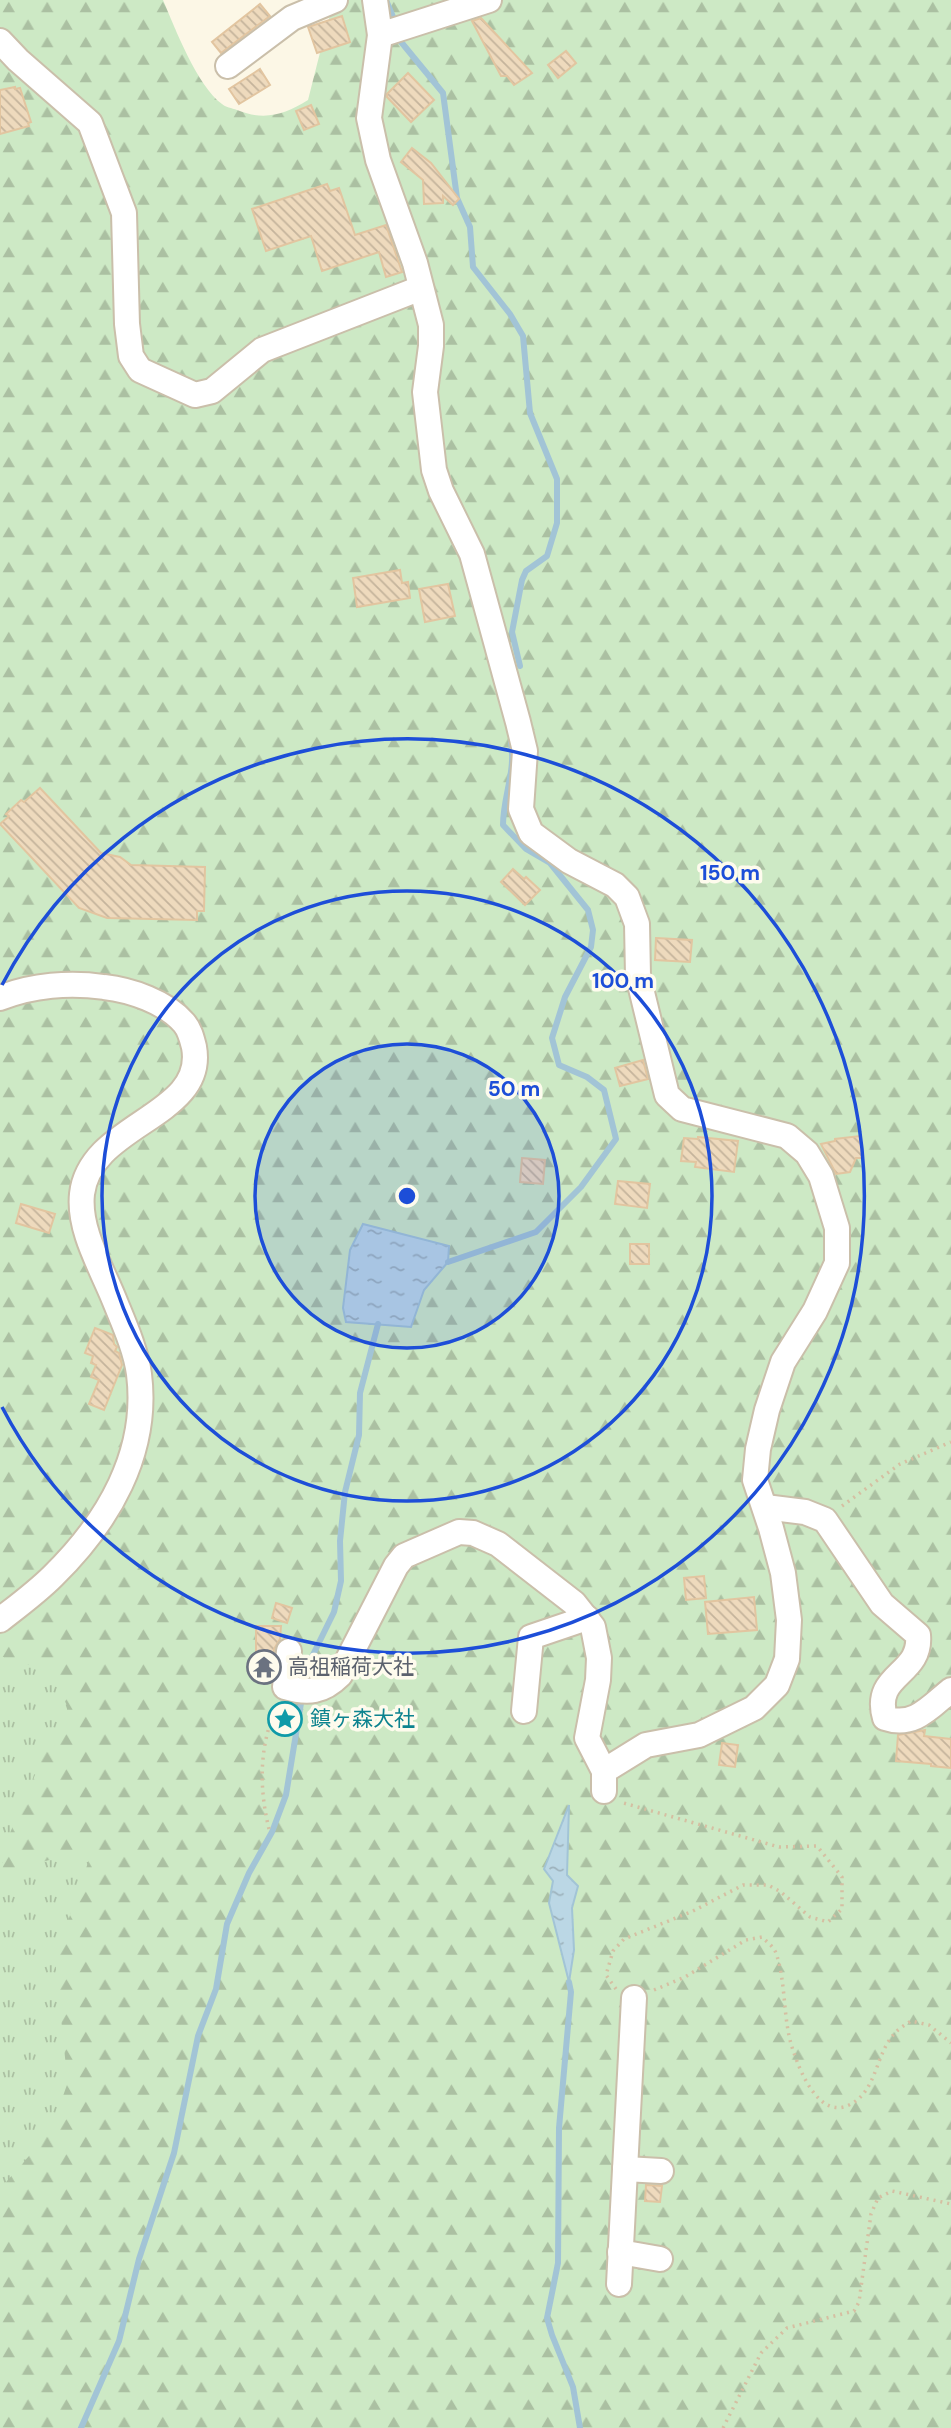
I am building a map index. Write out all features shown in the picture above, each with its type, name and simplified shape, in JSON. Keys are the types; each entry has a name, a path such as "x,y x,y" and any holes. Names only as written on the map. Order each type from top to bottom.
{"street":[{"path":"228,66 292,18 335,0"},
{"path":"289,1651 285,1686 314,1692 330,1686 340,1675 396,1566 404,1556 459,1532 473,1533 498,1544 574,1603 593,1627 599,1658 598,1680 587,1738 604,1781 646,1745 699,1735 754,1708 777,1685 787,1659 789,1620 783,1573 755,1480 758,1448 783,1362 815,1311 837,1263 837,1228 821,1176 807,1153 786,1136 682,1109 667,1096 638,976 637,924 627,897 615,886 569,861 531,833 521,809 524,751 518,722 472,554 441,491 434,470 425,392 431,325 415,264 378,160 369,118 380,35 375,0"},
{"path":"380,35 489,0"},
{"path":"0,41 90,123 124,213 128,335 131,356 140,370 195,395 212,391 262,350 421,288"},
{"path":"0,998 21,989 74,985 131,992 175,1014 187,1026 195,1053 191,1082 172,1100 107,1147 88,1173 82,1191 81,1210 86,1229 117,1305 139,1372 138,1437 131,1460 108,1507 73,1555 52,1578 0,1620"},
{"path":"765,1507 805,1512 825,1520 883,1604 918,1635 919,1646 914,1660 888,1684 882,1708 885,1718 912,1721 951,1690"},
{"path":"524,1711 531,1637 587,1618"},
{"path":"619,2284 634,1998"},
{"path":"625,2169 661,2171"},
{"path":"621,2252 660,2259"}],"path":[{"path":"825,1520 900,1464 951,1442"},
{"path":"269,1829 265,1815 261,1759 271,1719 285,1686"},
{"path":"604,1781 623,1804 779,1847 817,1846 842,1877 842,1909 828,1922 810,1917 781,1892 768,1885 743,1885 693,1911 624,1939 613,1951 606,1975 618,1992 634,1998 685,1977 746,1940 762,1937 775,1949 783,1979 785,2015 793,2052 816,2099 832,2108 848,2106 865,2093 893,2035 911,2021 929,2025 951,2043"},
{"path":"723,2428 761,2353 787,2328 854,2311 859,2302 871,2214 878,2198 892,2191 951,2204"}],"green space":[{"path":"0,0 163,0 188,56 213,96 227,107 265,116 282,113 308,100 336,0 951,0 951,2428 0,2428"},
{"path":"0,1656 52,1672 71,1715 50,1740 4,1847 2,1873 93,1848 55,1959 66,2067 72,2071 50,2132 0,2189"}],"water":[{"path":"363,1224 449,1246 448,1262 424,1290 411,1327 346,1322 343,1308 350,1250"},
{"path":"569,1805 567,1875 578,1886 572,1908 574,1950 569,1982 549,1903 553,1881 544,1869"}],"building":[{"path":"260,4 270,16 221,53 212,42"},
{"path":"342,16 350,42 317,53 308,27"},
{"path":"481,18 532,73 514,85 507,76 501,76 472,21"},
{"path":"566,51 576,63 558,78 548,65"},
{"path":"260,69 270,85 239,104 229,89"},
{"path":"408,73 434,100 411,122 387,97"},
{"path":"20,88 31,122 28,123 29,126 0,134 0,90"},
{"path":"311,105 319,124 304,130 296,111"},
{"path":"412,148 431,163 459,199 453,205 443,196 443,203 424,204 423,180 401,162"},
{"path":"327,184 330,191 339,188 355,235 386,225 402,272 386,277 379,252 322,271 311,236 266,251 252,209"},
{"path":"400,570 402,583 408,582 410,598 357,607 353,578"},
{"path":"448,584 455,616 425,622 419,589"},
{"path":"40,788 101,853 120,857 131,865 205,867 204,911 197,911 197,920 107,918 79,908 0,824 21,800 24,802"},
{"path":"513,869 540,890 525,905 501,882"},
{"path":"656,938 692,940 690,962 655,960"},
{"path":"643,1060 648,1079 620,1086 615,1068"},
{"path":"860,1136 862,1158 856,1158 850,1172 836,1174 821,1144"},
{"path":"684,1138 738,1141 734,1172 695,1167 696,1162 681,1161"},
{"path":"522,1158 545,1160 543,1184 520,1182"},
{"path":"618,1181 650,1184 647,1208 615,1204"},
{"path":"21,1204 55,1214 49,1233 16,1223"},
{"path":"630,1244 649,1244 649,1264 630,1264"},
{"path":"95,1328 113,1335 117,1347 115,1351 119,1353 122,1365 104,1410 89,1404 99,1380 91,1377 96,1365 91,1363 93,1356 85,1353"},
{"path":"704,1576 706,1598 686,1600 684,1578"},
{"path":"754,1597 757,1630 708,1634 705,1602"},
{"path":"276,1603 292,1608 287,1623 272,1618"},
{"path":"256,1626 281,1626 280,1639 274,1649 271,1680 260,1679 261,1674 256,1674"},
{"path":"925,1730 924,1736 951,1739 951,1768 896,1761 898,1735"},
{"path":"722,1743 738,1745 735,1767 719,1765"},
{"path":"646,2185 662,2186 660,2202 645,2201"}],"waterway":[{"path":"386,0 393,17"},
{"path":"397,37 443,93 457,198 470,227 473,267 510,314 523,336 530,413 557,479 557,523 547,556 526,571 522,580 512,632 520,666"},
{"path":"448,1262 536,1232 581,1187 616,1139 604,1090 587,1077 559,1065 552,1038 565,997 591,947 593,930 588,910 550,863 526,849 503,825 512,764 511,743"},
{"path":"304,1684 306,1669 334,1612 341,1581 340,1541 345,1492 359,1435 360,1393 378,1324"},
{"path":"81,2428 119,2341 139,2259 174,2153 198,2036 216,1989 227,1924 249,1873 272,1832 286,1795 302,1697"},
{"path":"569,1982 571,1992 559,2128 558,2263 547,2318 573,2387 580,2428"}],"place":[{"name":"高祖稲荷大社","path":"264,1667"},
{"name":"鎮ヶ森大社","path":"285,1719"}]}
